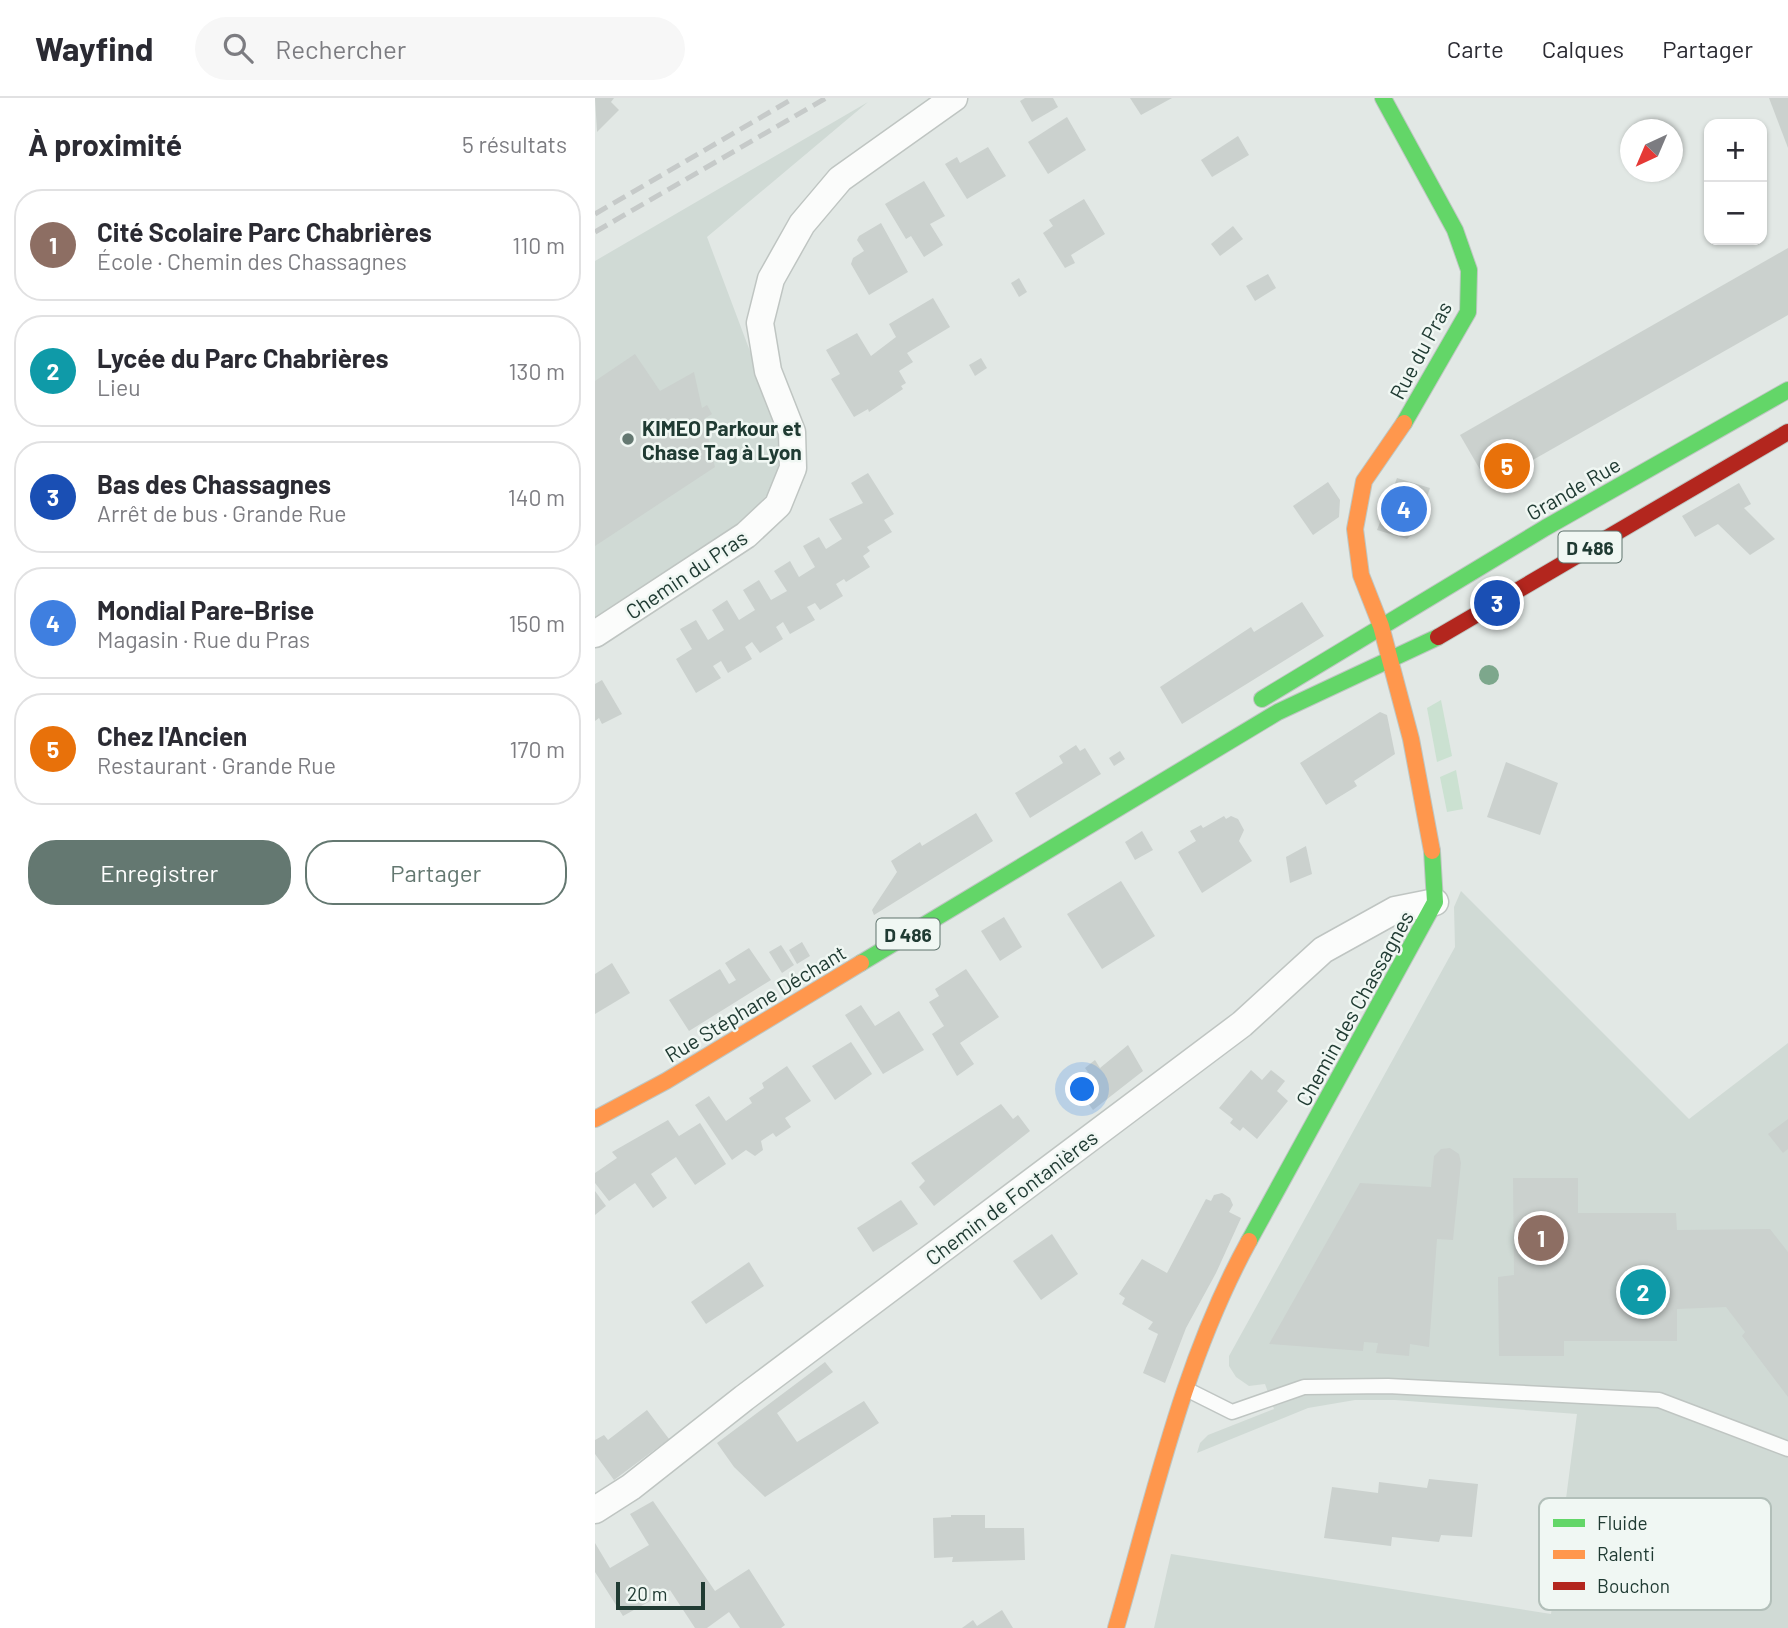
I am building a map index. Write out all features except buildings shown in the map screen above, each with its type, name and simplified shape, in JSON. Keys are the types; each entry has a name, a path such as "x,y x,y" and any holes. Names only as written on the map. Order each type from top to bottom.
{"main road":[{"name":"Rue du Pras","path":"1381,625 1364,589 1356,541 1355,529 1364,481 1396,437 1468,312 1469,270 1455,230 1383,98"},
{"name":"Grande Rue","path":"1381,625 1788,390"},
{"name":"D 486","path":"1392,661 1423,646 1788,432"},
{"name":"Chemin des Chassagnes","path":"1116,1628 1185,1388 1224,1285 1435,902 1432,842 1392,661 1381,625"},
{"name":"Rue Stéphane Déchant","path":"1149,787 1271,692 1381,625"},
{"name":"Rue Stéphane Déchant","path":"595,1119 666,1081 1149,787 1278,712 1392,661"}],"street":[{"name":"Chemin du Pras","path":"595,634 746,535 778,505 793,468 793,444 792,432 768,371 760,323 771,279 802,224 839,179 954,98"},
{"name":"Chemin de Fontanières","path":"595,1510 631,1487 744,1398 1242,1024 1323,950 1395,910 1435,902"}],"lane":[{"path":"1185,1388 1232,1412 1304,1387 1388,1386 1659,1401 1788,1449"}],"shaded area":[{"path":"868,102 707,237 783,439 775,486 740,525 595,629 595,261"},
{"path":"1461,891 1689,1119 1788,1043 1788,1628 1154,1628 1171,1554 1551,1614 1552,1610 1771,1610 1771,1498 1566,1498 1577,1414 1395,1400 1355,1400 1308,1408 1197,1453 1200,1443 1208,1435 1274,1409 1265,1384 1249,1386 1236,1377 1229,1366 1229,1356 1455,947 1454,907"}],"green space":[{"path":"1441,700 1452,756 1437,762 1427,708"},
{"path":"1456,770 1463,809 1447,812 1440,777"}],"railway":[{"path":"595,214 794,98"},
{"path":"595,232 826,98"}],"traffic: fast":[{"path":"1383,98 1455,230 1469,270 1468,312 1404,423"},
{"path":"1262,699 1545,528 1788,390"},
{"path":"861,963 1278,712 1438,637"},
{"path":"1249,1241 1435,902 1432,851"}],"traffic: slow":[{"path":"1404,423 1364,481 1355,529 1361,575 1381,626 1411,739 1432,851"},
{"path":"595,1119 666,1081 861,963"},
{"path":"1116,1628 1157,1480 1188,1382 1226,1287 1249,1241"}],"traffic: jam":[{"path":"1438,637 1788,432"}],"place":[{"name":"KIMEO Parkour et Chase Tag à Lyon","path":"628,439"},
{"name":"Chez l'Ancien","path":"1507,466"},
{"name":"Mondial Pare-Brise","path":"1404,509"},
{"name":"Bas des Chassagnes","path":"1497,603"},
{"name":"Cité Scolaire Parc Chabrières","path":"1541,1238"},
{"name":"Lycée du Parc Chabrières","path":"1643,1292"}]}
